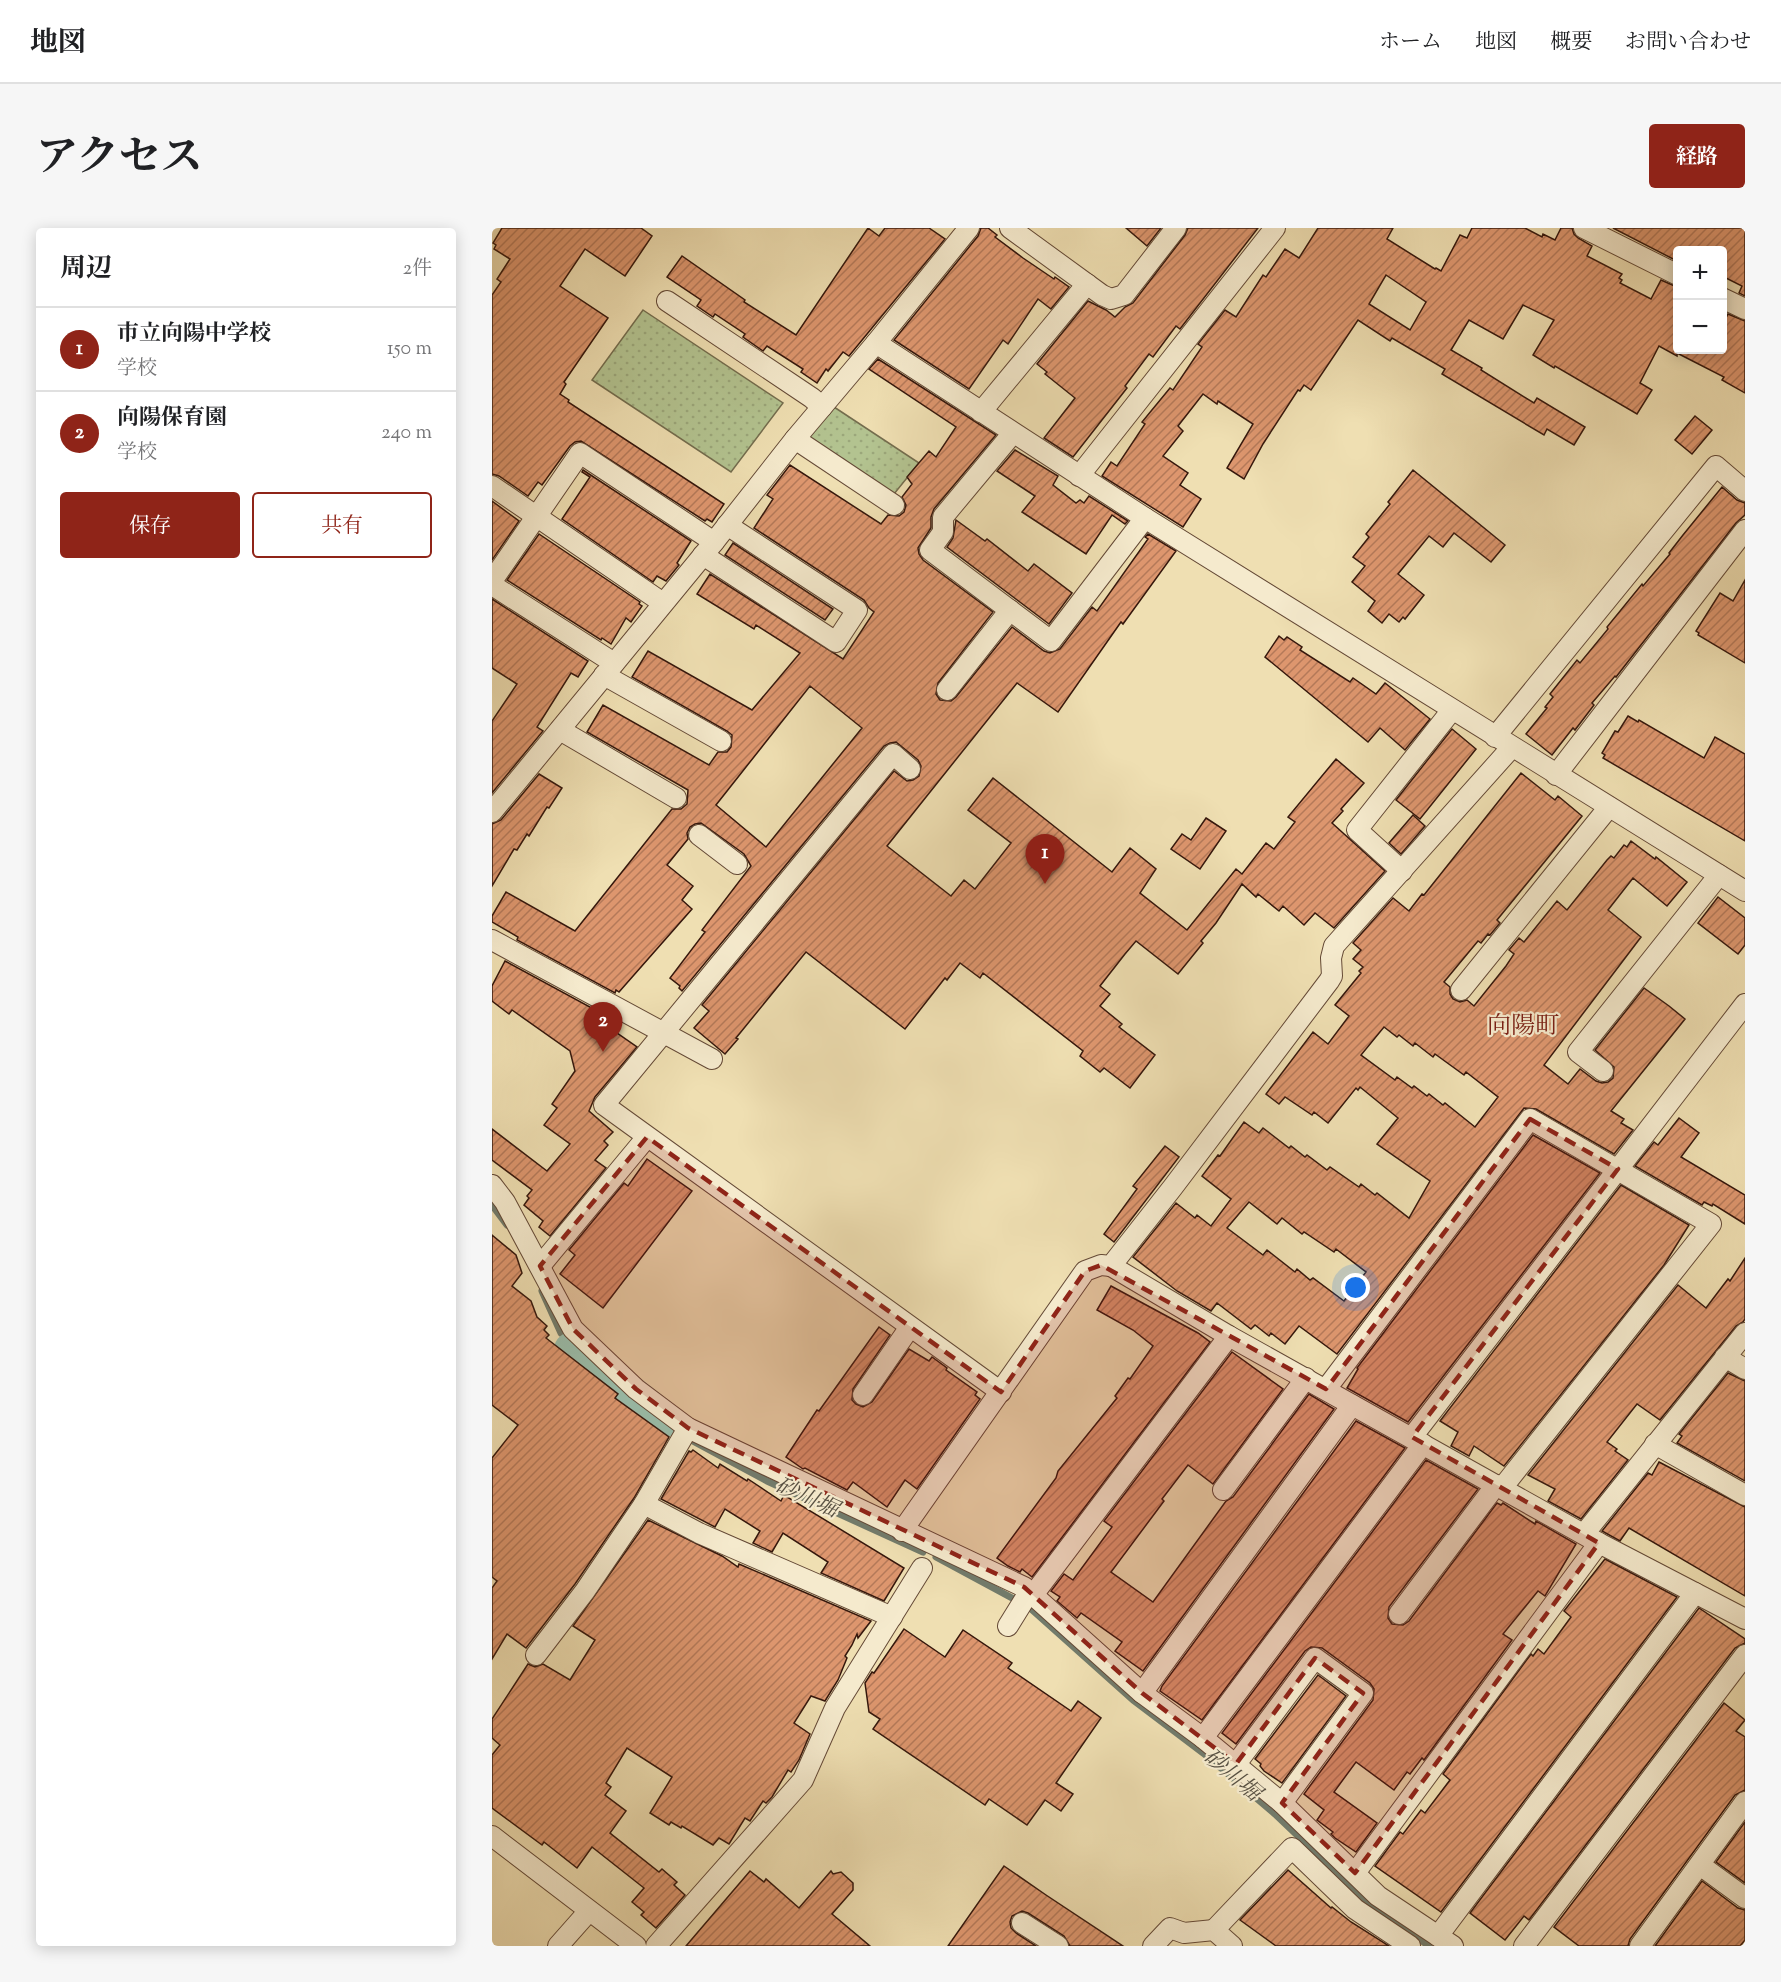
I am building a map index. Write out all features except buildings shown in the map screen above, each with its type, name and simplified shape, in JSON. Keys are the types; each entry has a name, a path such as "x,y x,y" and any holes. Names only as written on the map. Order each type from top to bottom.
{"street":[{"path":"1010,228 1111,299 1124,295 1176,228"},
{"path":"1079,476 1275,228"},
{"path":"1584,228 1673,273"},
{"path":"492,812 708,549 795,439 876,343 958,232"},
{"path":"981,412 1087,284"},
{"path":"1726,300 1745,309"},
{"path":"667,301 822,407"},
{"path":"876,343 1144,518 1745,891"},
{"path":"1012,433 943,517 944,532 930,550 1051,641 1144,518"},
{"path":"795,439 894,505"},
{"path":"492,581 580,453 836,642 857,610 727,525"},
{"path":"1495,737 1716,466 1745,491"},
{"path":"492,486 663,603"},
{"path":"1556,775 1745,530"},
{"path":"492,585 609,669 721,741"},
{"path":"947,690 1010,610"},
{"path":"1402,871 1358,830 1452,710"},
{"path":"560,730 676,798"},
{"path":"1111,1266 1173,1188 1329,981 1332,976 1331,958 1334,946 1512,747"},
{"path":"910,769 892,754 604,1105 1001,1392"},
{"path":"1461,990 1609,807"},
{"path":"699,835 736,864"},
{"path":"1603,1071 1578,1052 1719,875"},
{"path":"497,942 712,1059"},
{"path":"1203,1738 1618,1169 1745,1004"},
{"path":"1326,1389 1530,1119 1712,1224 1399,1614"},
{"path":"540,1266 647,1137"},
{"path":"492,1185 505,1202 573,1329 636,1389 688,1428 1024,1587 1142,1693 1203,1738 1282,1803 1378,1896 1445,1941 1695,1593"},
{"path":"902,1531 1085,1271 1101,1265 1111,1266 1228,1336 1499,1487 1745,1619"},
{"path":"864,1395 910,1327"},
{"path":"1355,1873 1655,1444 1745,1333"},
{"path":"1008,1626 1026,1597 1034,1595 1228,1336"},
{"path":"1725,1357 1745,1369"},
{"path":"1223,1490 1306,1378"},
{"path":"1142,1693 1352,1405"},
{"path":"536,1655 585,1591 644,1504 688,1428"},
{"path":"1655,1444 1745,1495"},
{"path":"644,1504 699,1533 892,1617"},
{"path":"656,1946 803,1780 835,1708 922,1568"},
{"path":"1524,1946 1745,1655"},
{"path":"1236,1764 1315,1658 1363,1693 1282,1803"},
{"path":"1640,1946 1745,1802"},
{"path":"492,1836 636,1946"},
{"path":"1312,1867 1329,1847"},
{"path":"1153,1946 1170,1928 1184,1933 1214,1930 1292,1848 1355,1909 1410,1946"},
{"path":"1700,1865 1745,1898"},
{"path":"558,1946 589,1911"},
{"path":"1022,1923 1058,1946"},
{"path":"1214,1930 1232,1946"}],"highlighted area":[{"path":"1530,1119 1618,1169 1412,1437 1599,1543 1355,1873 1282,1803 1363,1693 1315,1658 1236,1764 1142,1693 1024,1587 688,1428 636,1389 573,1329 540,1266 647,1137 1001,1392 1085,1271 1101,1265 1326,1389"}],"green space":[{"path":"643,310 783,403 731,472 592,380"},
{"path":"834,407 919,463 894,494 808,438"}],"waterway":[{"name":"砂川堀","path":"492,1205 507,1225"},
{"name":"砂川堀","path":"542,1291 561,1333"},
{"name":"砂川堀","path":"573,1351 661,1419"},
{"name":"砂川堀","path":"691,1440 767,1481 923,1552"},
{"name":"砂川堀","path":"936,1557 1012,1598"},
{"name":"砂川堀","path":"1030,1608 1133,1700 1207,1756 1275,1814 1362,1897 1429,1946"}],"place":[{"name":"市立向陽中学校","path":"1045,884"},
{"name":"向陽保育園","path":"603,1052"}],"district":[{"name":"向陽町","path":"1523,1027"}]}
